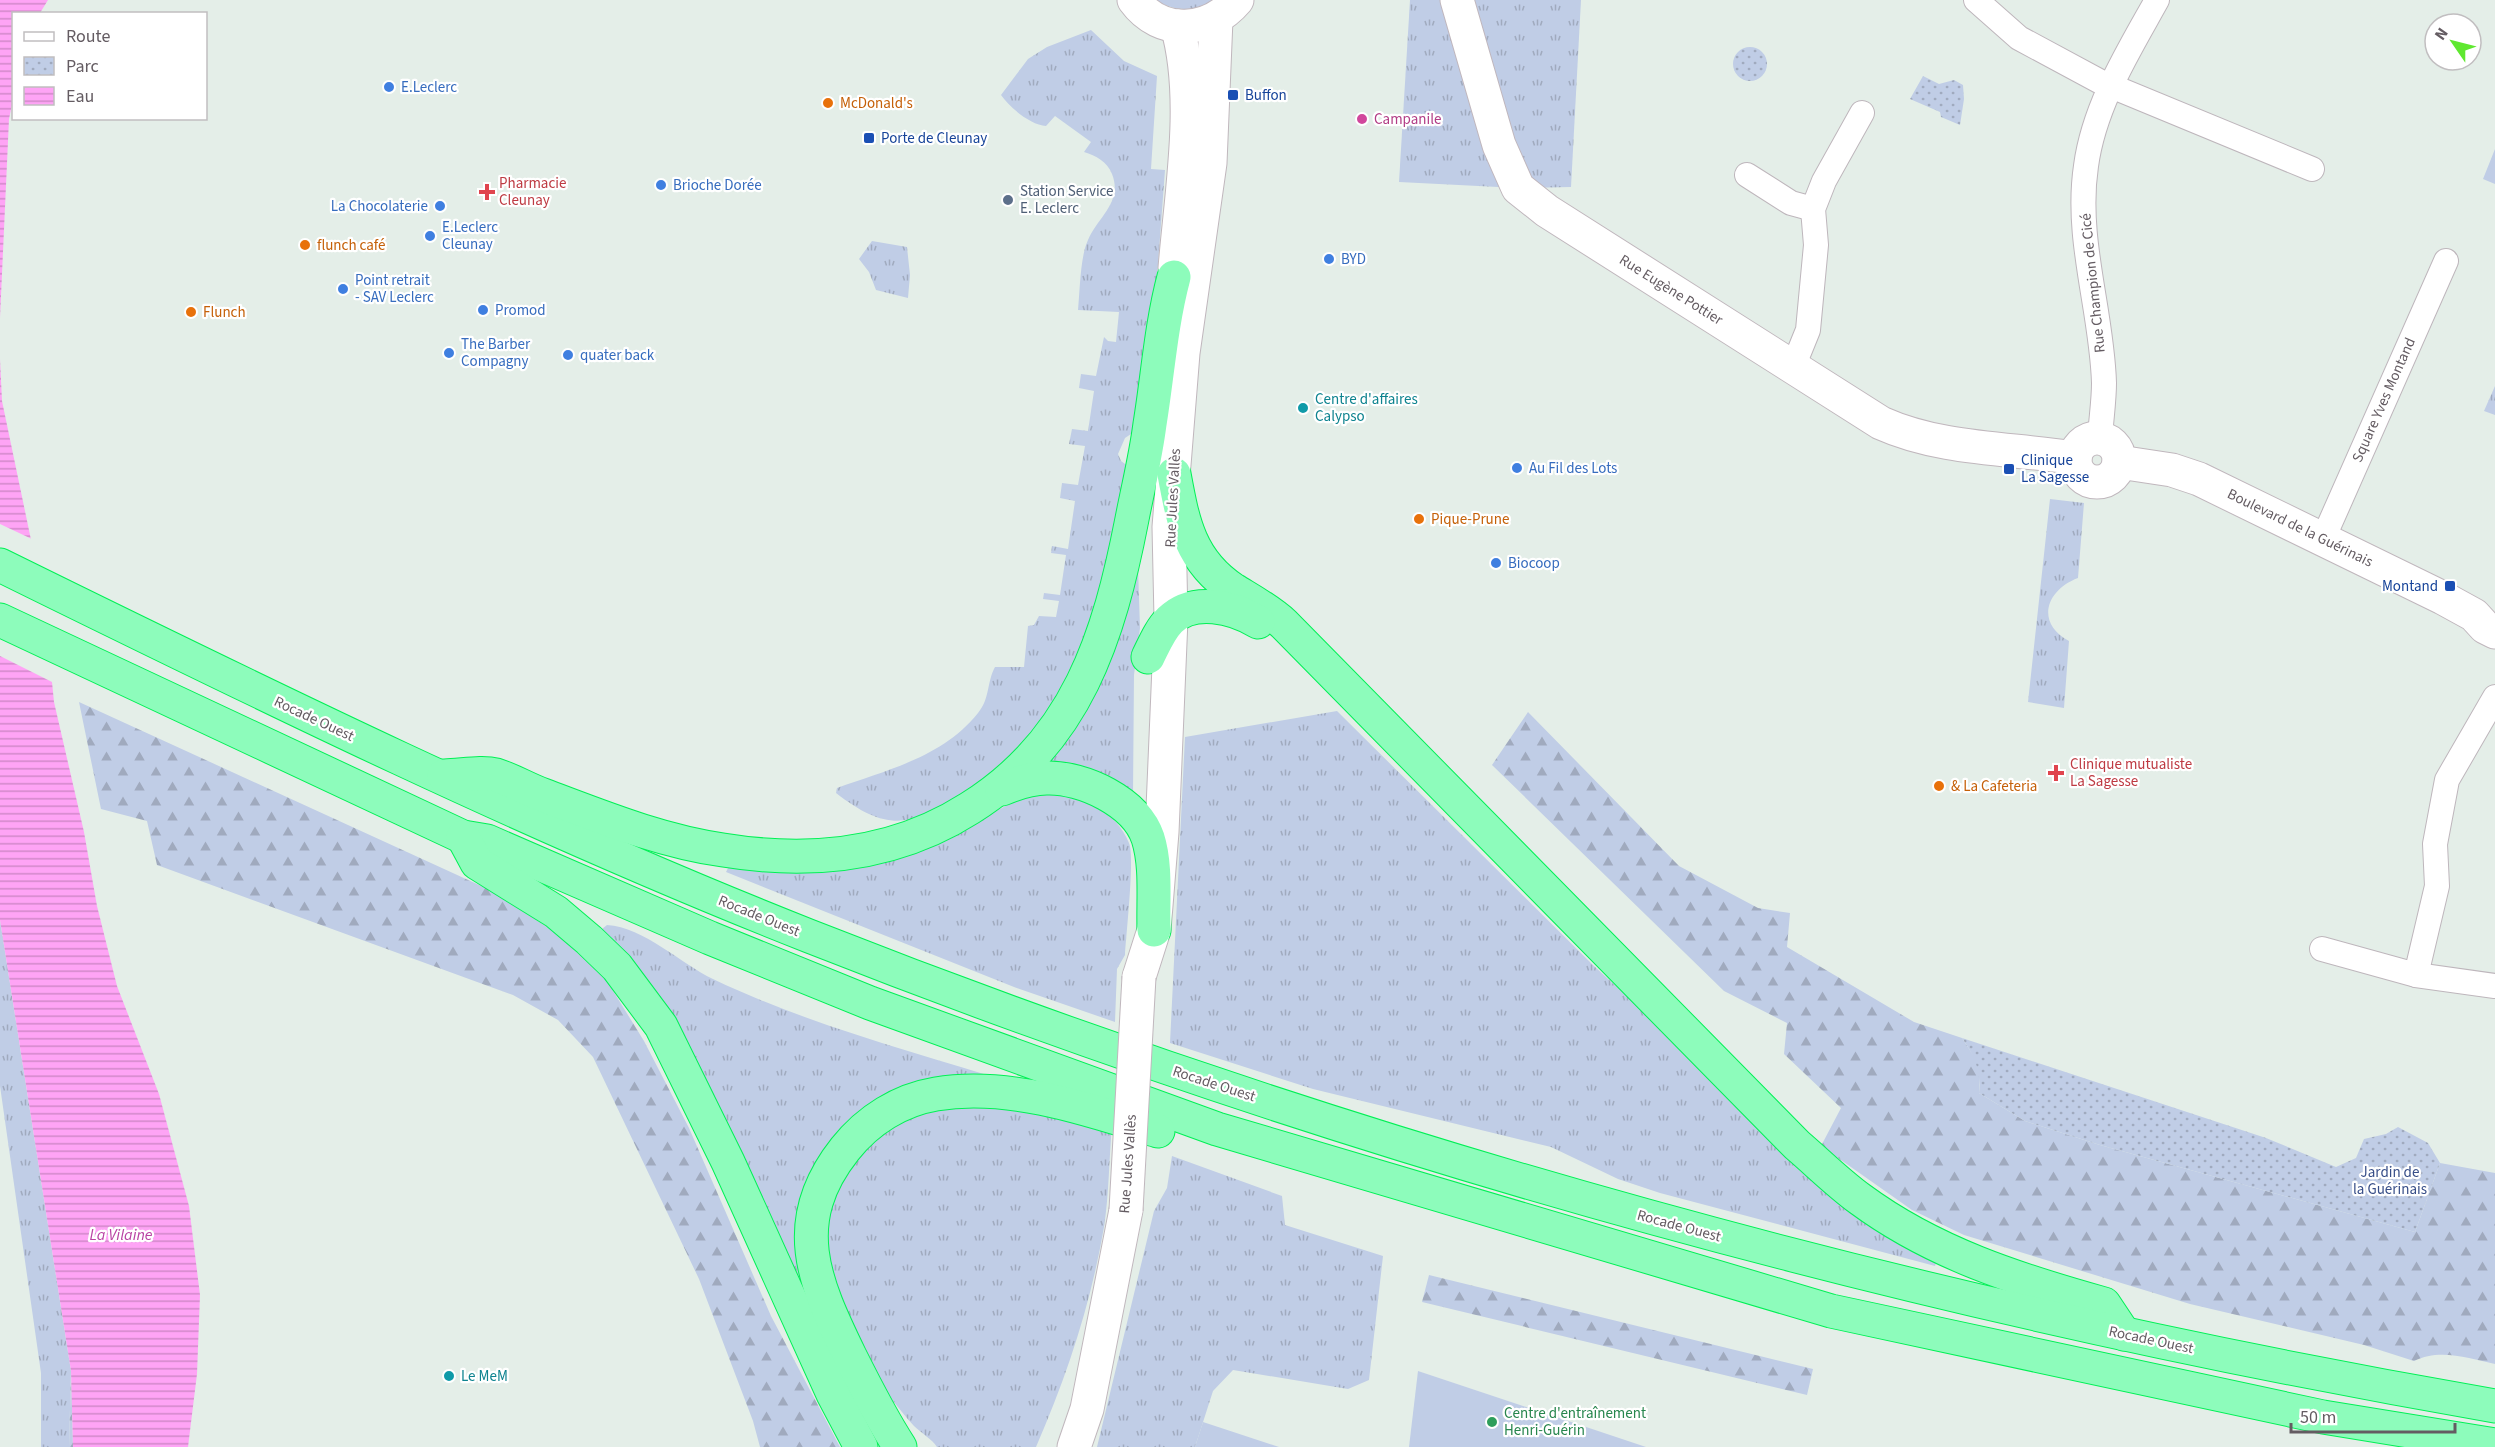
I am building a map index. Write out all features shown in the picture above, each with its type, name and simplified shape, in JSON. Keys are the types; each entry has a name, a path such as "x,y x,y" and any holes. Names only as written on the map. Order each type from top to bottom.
{"highway":[{"path":"436,776 494,775 618,824 655,835 700,847 787,857 827,857 894,844 958,816 999,790 1040,747 1066,714 1076,699 1102,641 1123,564 1134,512 1150,426 1165,312 1174,278"},
{"path":"1174,474 1181,518 1194,549 1218,579 1271,612 1284,624 1797,1145 1860,1200 1940,1247 1986,1268 2104,1304 2124,1334"},
{"name":"Rocade Ouest","path":"0,565 436,776 803,934 1063,1032 1200,1080 1457,1162 1611,1208 1837,1269 2251,1361 2495,1406"},
{"path":"1148,657 1171,619 1191,609 1211,606 1246,615 1263,625 1422,765"},
{"path":"0,620 463,837 487,841 710,938 870,1003 1217,1129 1831,1311 2323,1417 2495,1445"},
{"path":"999,790 1045,778 1064,778 1108,796 1124,807 1142,825 1151,851 1154,930"},
{"path":"463,837 477,863 547,906 589,940 617,967 661,1026 728,1162 833,1394 861,1447"},
{"path":"900,1447 836,1328 814,1273 811,1247 817,1203 824,1181 851,1142 870,1124 903,1104 938,1094 959,1093 1000,1094 1050,1100 1181,1138 1217,1129"}],"main road":[{"path":"1134,0 1146,13 1160,22 1177,26 1197,26 1226,9"},
{"name":"Rue Eugène Pottier","path":"1457,0 1491,120 1518,188 1571,228 1881,423 1906,434 2075,458 2081,476 2098,482 2108,479 2116,472 2109,450"},
{"name":"Rue Jules Vallès","path":"1139,977 1154,930 1162,832 1171,619 1169,527 1184,341 1210,163 1226,9"},
{"name":"Rue Jules Vallès","path":"1074,1447 1087,1409 1126,1210 1139,977 1148,657 1186,113 1186,70 1177,26"},
{"name":"Boulevard de la Guérinais","path":"2109,450 2199,479 2488,622"},
{"name":"Rue Jules Vallès","path":"1056,1447 1098,1349"}],"street":[{"path":"1976,0 2019,38 2112,86 2270,149 2312,169"},
{"name":"Rue Champion de Cicé","path":"2109,450 2104,383 2084,231 2085,167 2097,121 2112,86 2157,0"},
{"path":"1793,367 1808,330 1816,245 1813,209 1824,181 1862,113"},
{"path":"1747,175 1791,203 1813,209"},
{"name":"Square Yves Montand","path":"2323,539 2446,261"},
{"path":"2416,975 2437,886 2435,844 2447,780 2495,697"},
{"path":"2322,949 2416,975 2495,986"}],"green space":[{"path":"1156,0 1213,0 1199,7 1184,9 1170,7"},
{"path":"1410,0 1581,0 1571,187 1518,188 1399,182"},
{"path":"1091,30 1124,61 1157,76 1151,169 1165,170 1152,345 1137,430 1125,438 1118,454 1121,461 1132,469 1110,564 1097,609 1080,652 1059,693 1033,731 1000,766 942,807 911,819 898,821 884,819 853,805 836,793 837,788 913,760 948,741 964,728 982,708 995,667 1024,667 1028,626 1034,625 1039,616 1056,617 1059,601 1043,599 1044,593 1060,595 1066,555 1051,553 1052,546 1068,549 1075,501 1060,498 1062,483 1078,485 1085,446 1069,444 1072,429 1088,431 1094,391 1079,388 1081,374 1096,376 1104,337 1108,341 1116,342 1119,312 1078,310 1085,247 1112,201 1115,184 1110,169 1104,162 1084,152 1091,142 1055,116 1046,126 1034,123 1015,110 1001,95 1028,59 1047,47"},
{"path":"1750,47 1762,52 1767,64 1762,76 1750,81 1738,76 1733,64 1738,52"},
{"path":"1923,76 1939,84 1954,80 1963,85 1964,99 1960,125 1941,117 1940,112 1910,99"},
{"path":"2495,149 2495,184 2483,179"},
{"path":"872,241 907,247 910,275 908,298 876,290 869,272 859,259"},
{"path":"2495,386 2495,415 2484,411"},
{"path":"2050,499 2084,503 2078,578 2058,590 2052,598 2048,616 2058,634 2069,641 2064,708 2028,702"},
{"path":"1138,567 1140,628 1134,675 1133,796 1034,767"},
{"path":"79,702 490,890 555,932 607,981 644,1041 689,1128 771,1316 840,1447 760,1447 753,1421 699,1279 593,1057 558,1020 513,995 157,865 147,821 101,809"},
{"path":"1337,711 1594,966 1826,1179 1939,1255 1935,1266 1660,1193 1618,1179 1551,1147 1313,1089 1170,1043 1185,737"},
{"path":"1528,712 1679,866 1758,908 1790,913 1787,947 1914,1022 1962,1038 1979,1069 1979,1093 2025,1121 2100,1145 2415,1232 2440,1163 2495,1173 2495,1364 2444,1355 2424,1357 2414,1361 2364,1345 2190,1304 1964,1235 1912,1210 1821,1146 1841,1108 1784,1054 1787,1023 1724,991 1492,765"},
{"path":"1055,793 1099,808 1116,823 1129,843 1131,863 1125,955 1117,969 1115,1022 1014,987 726,872 729,866 938,842 1013,802 1035,794"},
{"path":"0,920 71,1371 69,1447 41,1447 41,1373 0,1086"},
{"path":"607,925 635,932 713,979 787,1010 863,1037 1016,1084 850,1130 805,1283 789,1284 601,936 602,929"},
{"name":"Jardin de la Guérinais","path":"1962,1038 2266,1138 2336,1167 2356,1158 2364,1139 2386,1134 2398,1127 2428,1143 2440,1163 2415,1232 2100,1145 2025,1121 1979,1093 1976,1064"},
{"path":"966,1107 1035,1111 1112,1125 1106,1215 1099,1255 1068,1366 1036,1447 937,1447 917,1429 893,1401 881,1381 840,1297 827,1256 826,1235 830,1214 838,1191 863,1151 875,1139 902,1122 933,1112"},
{"path":"1172,1156 1282,1196 1285,1225 1383,1256 1369,1380 1348,1389 1233,1370 1213,1391 1195,1447 1097,1447 1154,1211 1167,1188"},
{"path":"1429,1275 1813,1369 1807,1395 1422,1302"},
{"path":"71,1371 73,1447 69,1447"},
{"name":"Centre d'entraînement Henri-Guérin","path":"1418,1371 1646,1447 1409,1447"},
{"path":"1203,1422 1279,1447 1195,1447"}],"water":[{"path":"0,0 48,0 41,12 12,12 12,105 9,119 0,318"},
{"name":"La Vilaine","path":"0,359 2,401 44,602 54,702 84,832 97,906 117,986 159,1094 189,1206 200,1295 197,1374 188,1447 73,1447 71,1371 0,920"}],"pier":[{"path":"0,524 34,540 47,601 54,683 0,656"}],"place":[{"name":"E.Leclerc","path":"389,87"},
{"name":"Buffon","path":"1233,95"},
{"name":"McDonald's","path":"828,103"},
{"name":"Campanile","path":"1362,119"},
{"name":"Porte de Cleunay","path":"869,138"},
{"name":"Brioche Dorée","path":"661,185"},
{"name":"Pharmacie Cleunay","path":"487,192"},
{"name":"Station Service E. Leclerc","path":"1008,200"},
{"name":"La Chocolaterie","path":"440,206"},
{"name":"E.Leclerc Cleunay","path":"430,236"},
{"name":"flunch café","path":"305,245"},
{"name":"BYD","path":"1329,259"},
{"name":"Point retrait - SAV Leclerc","path":"343,289"},
{"name":"Promod","path":"483,310"},
{"name":"Flunch","path":"191,312"},
{"name":"The Barber Compagny","path":"449,353"},
{"name":"quater back","path":"568,355"},
{"name":"Centre d'affaires Calypso","path":"1303,408"},
{"name":"Au Fil des Lots","path":"1517,468"},
{"name":"Clinique La Sagesse","path":"2009,469"},
{"name":"Pique-Prune","path":"1419,519"},
{"name":"Biocoop","path":"1496,563"},
{"name":"Montand","path":"2450,586"},
{"name":"Clinique mutualiste La Sagesse","path":"2056,773"},
{"name":"& La Cafeteria","path":"1939,786"},
{"name":"Le MeM","path":"449,1376"},
{"name":"Centre d'entraînement Henri-Guérin","path":"1492,1422"}]}
